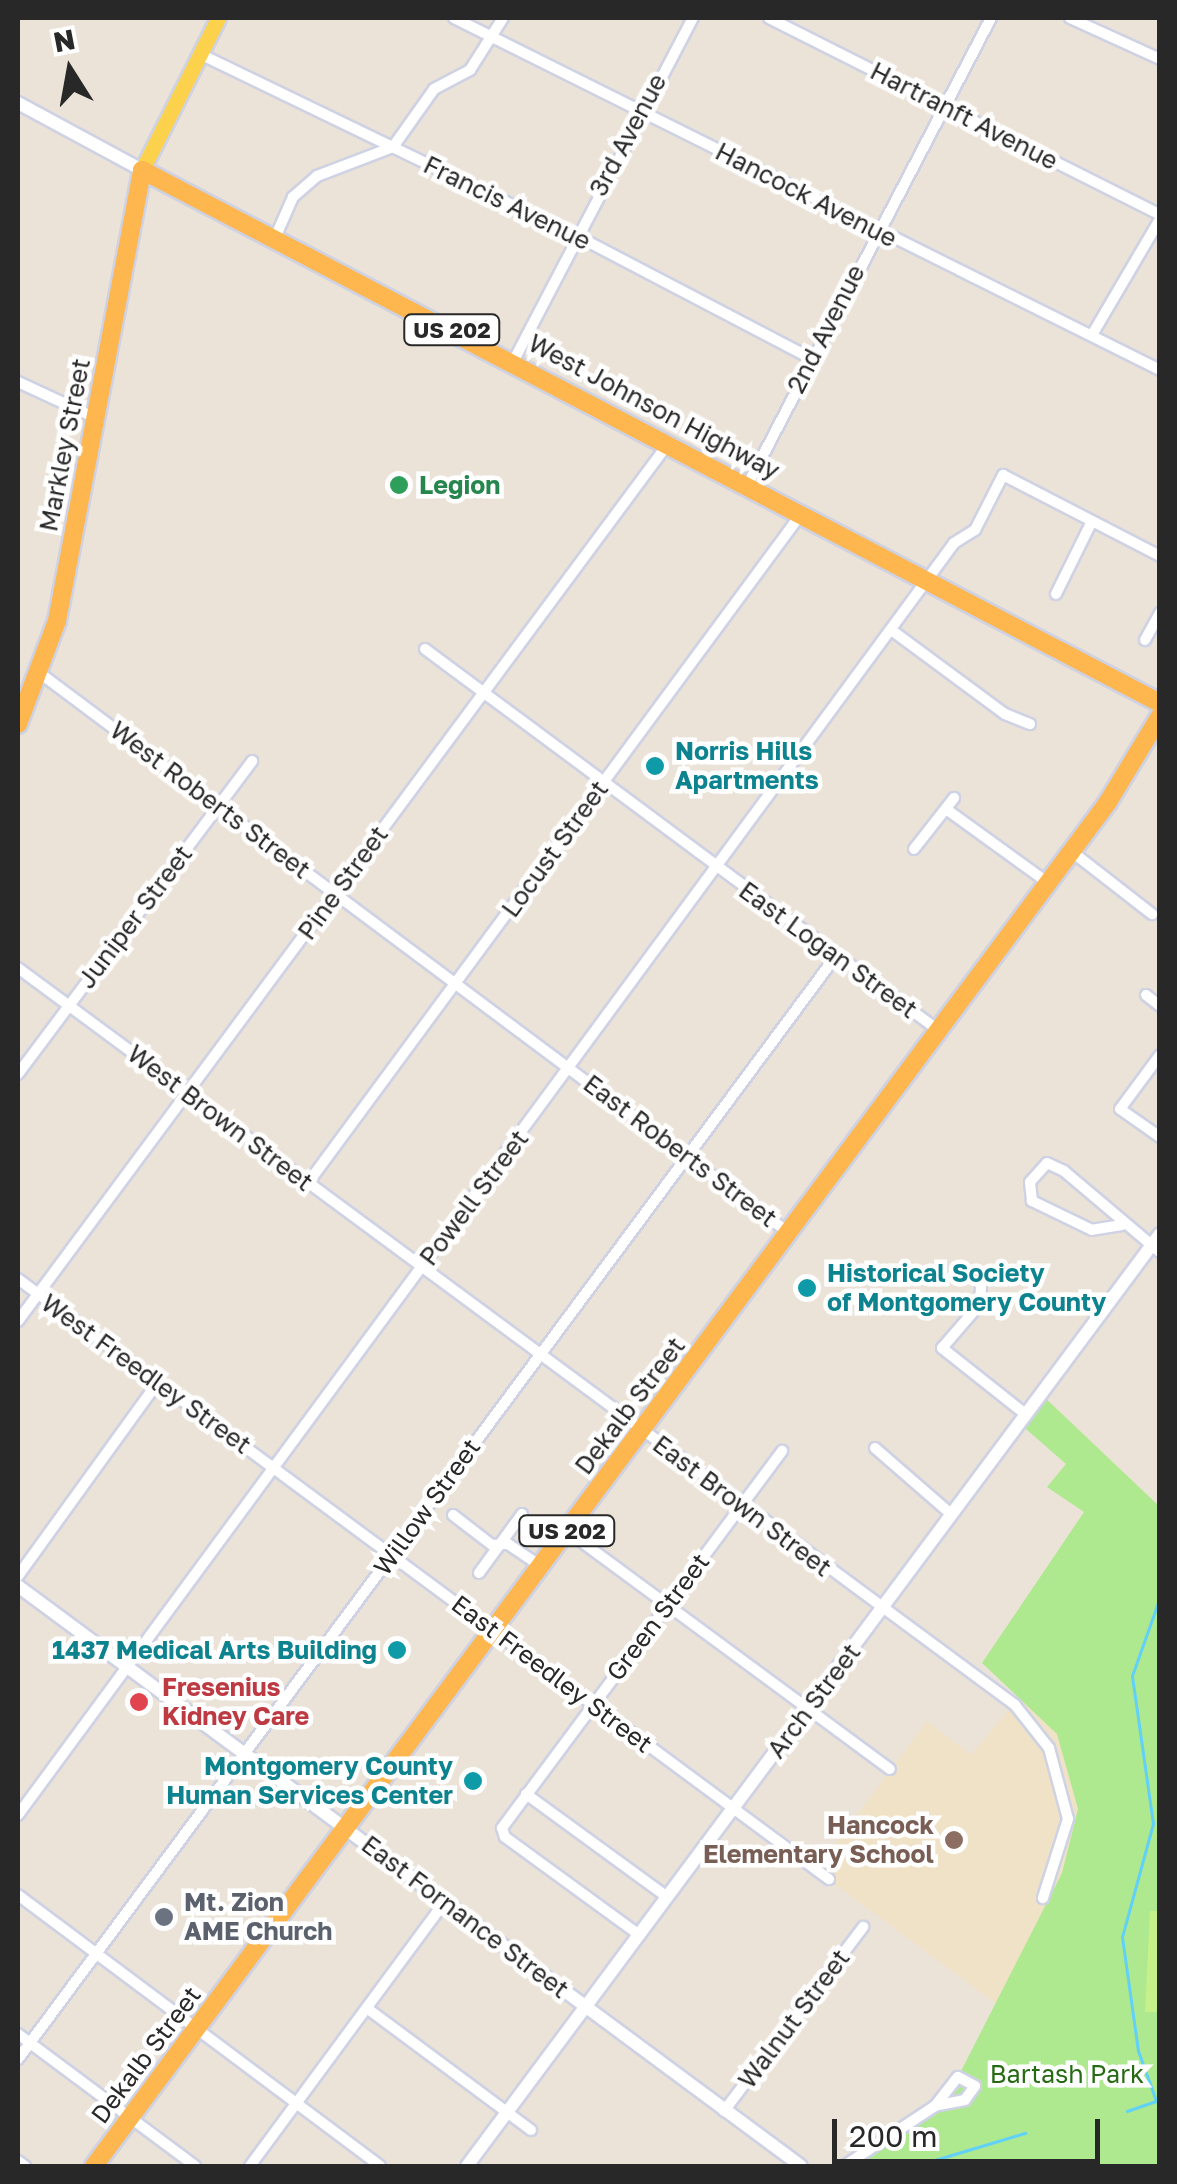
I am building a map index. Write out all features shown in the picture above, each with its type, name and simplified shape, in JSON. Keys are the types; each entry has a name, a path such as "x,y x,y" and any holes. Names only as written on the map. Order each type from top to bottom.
{"highway":[{"name":"West Johnson Highway","path":"142,170 1160,703"},
{"name":"Markley Street","path":"18,724 41,674 96,418 142,170"},
{"name":"Dekalb Street","path":"94,2166 790,1234 1071,850 1160,716"}],"main road":[{"path":"142,170 218,18"}],"street":[{"name":"Hancock Avenue","path":"454,18 1160,370"},
{"path":"275,238 293,197 318,176 392,147 434,89 470,70 503,18"},
{"name":"3rd Avenue","path":"513,362 574,235 693,18"},
{"name":"Hartranft Avenue","path":"769,18 1160,217"},
{"name":"2nd Avenue","path":"748,484 876,231 991,18"},
{"path":"1070,18 1160,59"},
{"name":"Francis Avenue","path":"200,54 574,235 812,359"},
{"name":"West Johnson Highway","path":"18,103 142,170"},
{"path":"1092,335 1160,217"},
{"path":"18,382 96,418"},
{"name":"Pine Street","path":"18,1321 668,444"},
{"name":"Powell Street","path":"18,1815 932,581 954,543 975,530 1003,476 1092,522"},
{"name":"Locust Street","path":"308,1183 802,514"},
{"path":"1056,594 1092,522 1160,556"},
{"path":"1145,640 1160,613"},
{"path":"894,632 1005,714 1030,724"},
{"name":"East Logan Street","path":"426,649 938,1030"},
{"name":"West Roberts Street","path":"41,674 572,1068"},
{"name":"Juniper Street","path":"18,1074 252,761"},
{"path":"914,849 954,798"},
{"path":"946,809 1047,882"},
{"path":"1071,850 1152,914"},
{"name":"Willow Street","path":"18,2059 836,956"},
{"name":"West Brown Street","path":"18,968 422,1268"},
{"path":"1146,995 1160,1006"},
{"path":"1158,1061 1120,1108 1159,1136"},
{"name":"East Roberts Street","path":"572,1068 790,1234"},
{"path":"1122,1225 1092,1230 1032,1201 1030,1182 1047,1163 1113,1209 1122,1225 1155,1249"},
{"name":"Arch Street","path":"467,2166 809,1710 1024,1413 1155,1249 1160,1234"},
{"name":"East Brown Street","path":"422,1268 1015,1705 1049,1748 1068,1819 1044,1898"},
{"name":"West Freedley Street","path":"18,1279 276,1468"},
{"path":"981,1286 980,1304 942,1348 1024,1413"},
{"path":"18,1576 156,1383"},
{"path":"875,1448 952,1514"},
{"name":"Green Street","path":"638,1934 502,1832 526,1794 782,1451"},
{"name":"East Freedley Street","path":"276,1468 829,1879"},
{"path":"479,1573 522,1514"},
{"path":"452,1515 498,1546 508,1544 542,1566"},
{"path":"567,1531 890,1769"},
{"name":"East Fornance Street","path":"18,1586 801,2166"},
{"path":"526,1794 667,1897"},
{"path":"18,1896 380,2166"},
{"path":"250,2166 444,1903"},
{"name":"Walnut Street","path":"724,2111 863,1926"},
{"path":"368,2008 531,2130"},
{"path":"18,2034 195,2166"},
{"path":"844,2166 934,2106"},
{"path":"18,2161 25,2166"}],"shaded area":[{"name":"Hancock Elementary School","path":"1020,1697 1057,1734 1078,1809 1062,1873 998,2005 816,1870 927,1721 971,1755"}],"green space":[{"name":"Bartash Park","path":"1040,1393 1159,1506 1159,2166 844,2166 935,2106 958,2077 1062,1873 1078,1809 1057,1734 982,1663 1084,1512 1047,1487 1066,1464 1018,1422"},
{"path":"1150,1911 1159,1911 1159,2012 1145,2012"}],"waterway":[{"path":"1127,2111 1156,2101 1138,2051 1122,1937 1153,1824 1132,1676 1160,1597"},
{"path":"915,2166 1025,2133"}],"place":[{"name":"Legion","path":"399,485"},
{"name":"Norris Hills Apartments","path":"655,766"},
{"name":"Historical Society of Montgomery County","path":"807,1288"},
{"name":"1437 Medical Arts Building","path":"397,1650"},
{"name":"Fresenius Kidney Care","path":"139,1702"},
{"name":"Montgomery County Human Services Center","path":"473,1781"},
{"name":"Hancock Elementary School","path":"954,1840"},
{"name":"Mt. Zion AME Church","path":"164,1917"}]}
